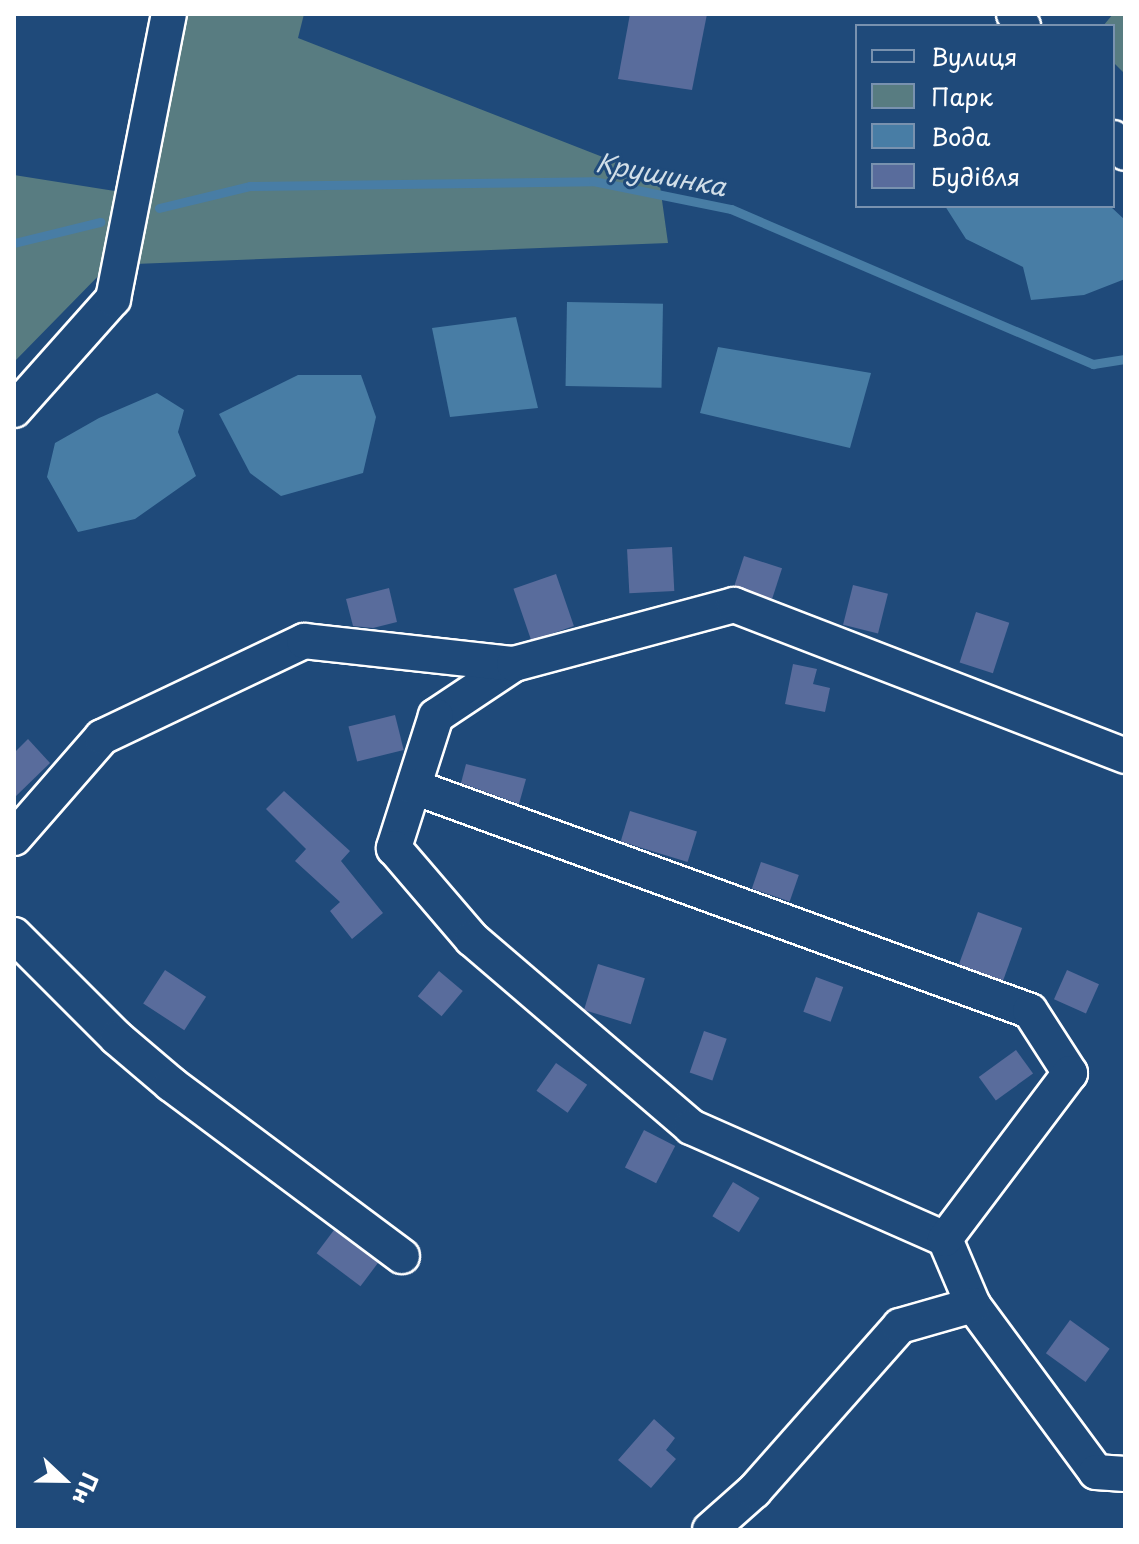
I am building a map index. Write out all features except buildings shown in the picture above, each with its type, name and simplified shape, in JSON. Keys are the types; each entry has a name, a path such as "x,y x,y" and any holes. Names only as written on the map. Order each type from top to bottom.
{"street":[{"path":"14,410 113,299 169,14"},
{"path":"1125,756 734,605 514,664 436,716 394,848 472,939 691,1127 945,1239 973,1305 1096,1472 1125,1474"},
{"path":"14,838 102,737 304,641 514,664"},
{"path":"414,787 1030,1011 1070,1073 945,1239"},
{"path":"14,935 117,1038 171,1084 402,1256"},
{"path":"710,1530 754,1491 900,1326 973,1305"}],"green space":[{"path":"180,14 304,14 298,38 659,179 668,243 109,265 14,362 14,175 121,192"},
{"path":"1113,14 1125,14 1125,74 1115,64 1115,24 1105,24"}],"water":[{"path":"946,208 1112,208 1125,220 1125,279 1084,295 1031,300 1023,267 966,239"},
{"path":"567,302 663,304 662,388 566,386"},
{"path":"516,317 538,408 450,417 432,328"},
{"path":"718,347 871,373 850,448 700,413"},
{"path":"298,375 361,375 376,417 363,473 281,496 250,473 219,414"},
{"path":"157,393 184,410 178,432 196,476 135,519 78,532 47,477 55,443 99,418"}],"waterway":[{"name":"Крушинка","path":"159,208 250,186 593,181 731,209 1093,364 1125,359"},
{"name":"Крушинка","path":"14,243 100,222"}]}
